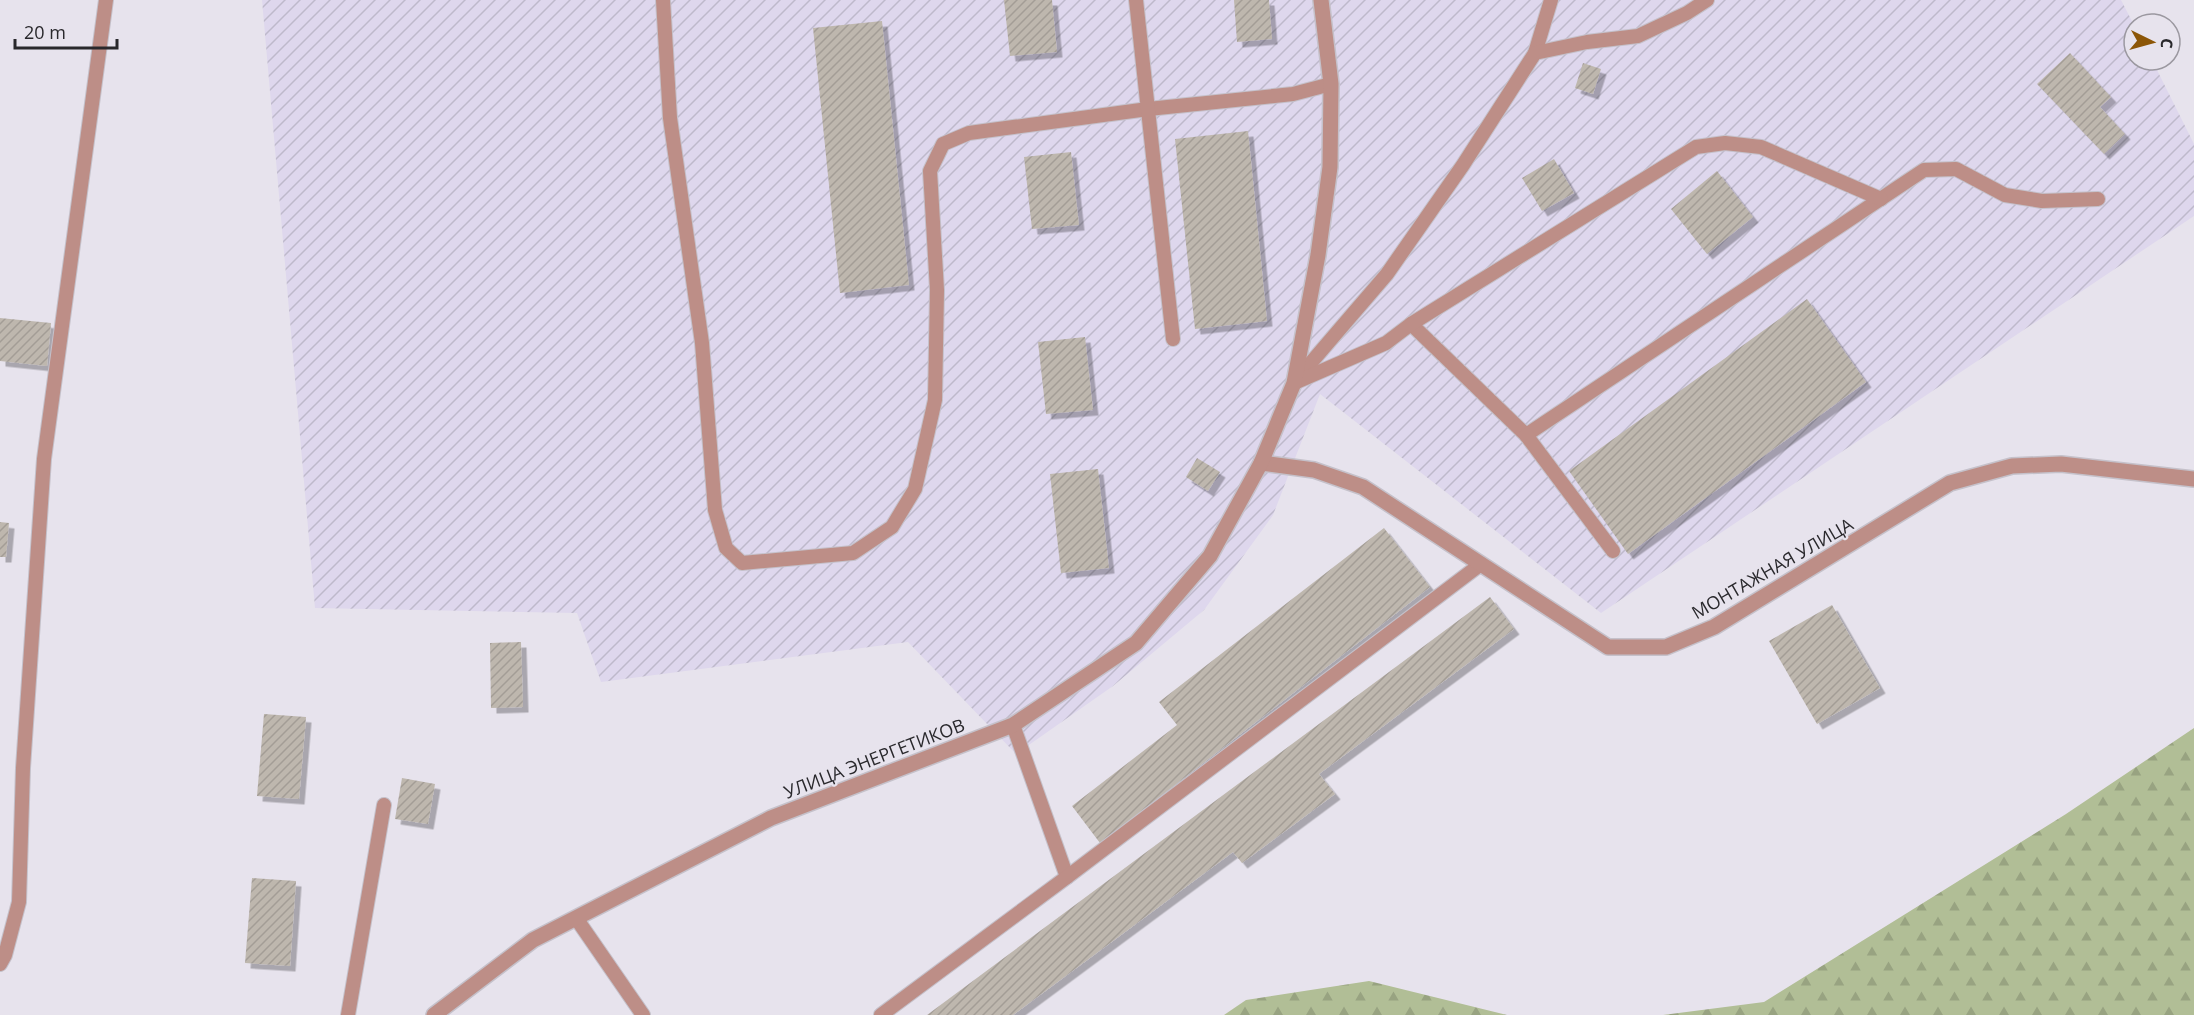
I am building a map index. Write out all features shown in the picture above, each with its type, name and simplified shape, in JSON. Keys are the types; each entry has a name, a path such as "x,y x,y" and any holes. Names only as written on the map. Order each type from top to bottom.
{"street":[{"name":"УЛИЦА ЭНЕРГЕТИКОВ","path":"434,1015 534,940 771,818 1013,725 1136,643 1210,556 1261,464 1294,383 1318,255 1330,167 1331,84 1321,0"},
{"name":"МОНТАЖНАЯ УЛИЦА","path":"1261,464 1314,470 1363,487 1608,647 1666,647 1714,627 1950,483 2012,466 2061,464 2194,479"}],"lane":[{"path":"0,964 5,955 19,902 23,768 44,459 106,0"},
{"path":"663,0 670,118 702,343 715,510 726,548 742,563 853,553 892,527 915,489 935,400 937,291 930,171 943,144 969,133 1148,109 1293,94 1331,84"},
{"path":"1136,0 1173,339"},
{"path":"1294,383 1386,274 1463,165 1535,54 1551,0"},
{"path":"1535,54 1587,42 1638,36 1687,13 1707,0"},
{"path":"1294,383 1386,343 1411,324 1696,147 1725,143 1761,147 1881,199"},
{"path":"1526,435 1924,170 1956,169 2005,195 2042,201 2098,199"},
{"path":"1411,324 1526,435 1613,551"},
{"path":"881,1015 1481,564"},
{"path":"1013,725 1067,877"},
{"path":"348,1015 384,805"},
{"path":"576,918 643,1015"}],"shaded area":[{"path":"262,0 2121,0 2127,12 2122,12 2122,72 2158,72 2194,144 2194,216 1601,613 1320,394 1273,515 1204,610 1113,686 1016,754 908,642 601,682 577,613 315,608"}],"green space":[{"path":"2194,728 2194,1015 1663,1015 1764,1002 2066,814"},
{"path":"1369,981 1507,1015 1224,1015 1246,1000"}],"building":[{"path":"1004,0 1052,0 1057,52 1010,56"},
{"path":"1234,0 1269,0 1272,39 1237,42"},
{"path":"882,21 909,285 840,293 813,28"},
{"path":"2070,53 2111,97 2100,107 2125,134 2104,154 2037,84"},
{"path":"1583,63 1601,69 1593,94 1575,88"},
{"path":"1248,131 1267,321 1195,329 1175,139"},
{"path":"1071,152 1079,225 1032,229 1024,157"},
{"path":"1554,159 1574,193 1542,211 1522,178"},
{"path":"1717,171 1753,217 1707,254 1671,209"},
{"path":"1807,299 1866,382 1628,554 1569,471"},
{"path":"0,318 51,323 47,366 0,361"},
{"path":"1085,337 1093,410 1046,414 1038,342"},
{"path":"1197,458 1220,472 1208,491 1186,477"},
{"path":"1098,469 1109,568 1061,573 1050,474"},
{"path":"0,522 9,523 6,557 0,557"},
{"path":"1384,528 1430,587 1100,843 1072,806 1177,725 1159,702"},
{"path":"1490,597 1514,629 1319,774 1335,794 1242,863 1233,852 1013,1015 927,1015"},
{"path":"1832,605 1880,688 1817,724 1769,641"},
{"path":"521,642 523,707 491,708 490,643"},
{"path":"264,714 306,717 299,799 257,796"},
{"path":"402,778 435,784 428,824 395,819"},
{"path":"252,878 296,881 290,966 245,963"}]}
